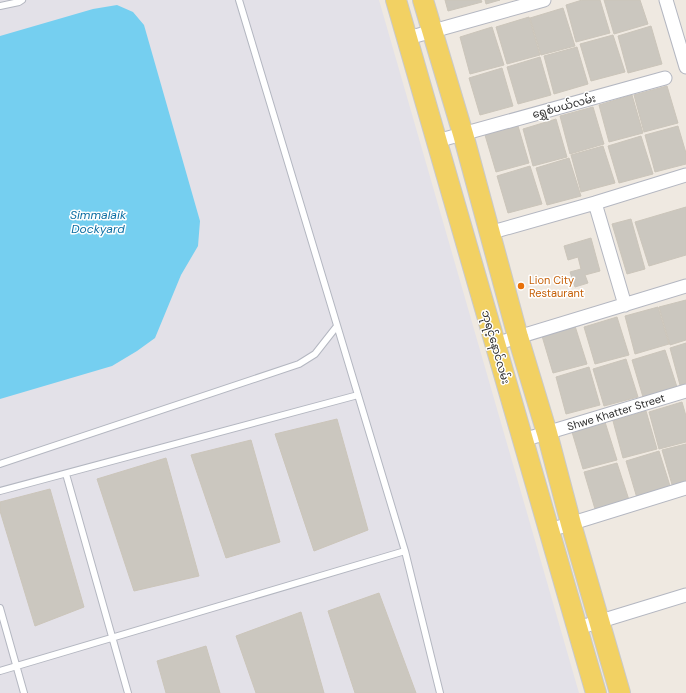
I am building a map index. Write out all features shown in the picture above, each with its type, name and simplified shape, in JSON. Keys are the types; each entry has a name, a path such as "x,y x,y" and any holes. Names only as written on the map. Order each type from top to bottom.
{"main road":[{"name":"ဘုရင့်နောင်လမ်း","path":"396,0 596,693"},
{"path":"423,0 463,134 518,337 547,433 571,524 620,693"}],"street":[{"path":"408,38 544,0"},
{"path":"666,0 686,67"},
{"name":"ရွှေစံပယ်လမ်း","path":"437,141 665,78"},
{"path":"489,233 686,175"},
{"path":"595,203 625,305"},
{"path":"496,344 686,286"},
{"name":"Shwe Khatter Street","path":"524,440 686,391"},
{"path":"550,530 686,488"},
{"path":"578,628 686,597"}],"lane":[{"path":"0,6 22,0"},
{"path":"240,0 405,551 440,693"},
{"path":"0,464 299,364 315,354 337,326"},
{"path":"0,491 358,395"},
{"path":"66,474 128,693"},
{"path":"0,671 405,551"},
{"path":"0,608 24,693"}],"shaded area":[{"path":"0,0 379,0 579,693 0,693"}],"water":[{"name":"Simmalaik Dockyard","path":"117,5 133,12 144,25 200,221 198,246 181,275 155,338 112,366 0,399 0,36 93,9"}],"building":[{"path":"445,0 481,0 482,2 448,11"},
{"path":"485,0 500,0 486,4"},
{"path":"582,0 600,0 610,33 576,42 566,5"},
{"path":"604,0 640,0 648,24 614,34"},
{"path":"563,8 575,46 541,55 530,18"},
{"path":"529,17 540,55 507,64 496,27"},
{"path":"651,26 662,64 628,73 618,36"},
{"path":"492,27 504,65 470,74 460,37"},
{"path":"613,35 625,72 591,81 580,44"},
{"path":"577,47 588,84 554,94 544,56"},
{"path":"540,57 551,95 518,104 507,67"},
{"path":"502,68 513,106 480,115 469,78"},
{"path":"667,86 678,123 644,132 634,95"},
{"path":"632,95 643,133 609,142 599,105"},
{"path":"593,107 604,144 570,154 560,116"},
{"path":"556,119 567,157 533,166 523,129"},
{"path":"518,126 529,163 496,172 485,135"},
{"path":"678,126 686,153 686,164 655,172 645,135"},
{"path":"641,136 653,174 619,183 608,146"},
{"path":"603,146 615,183 581,192 571,155"},
{"path":"569,158 581,196 547,205 536,168"},
{"path":"530,166 542,204 508,213 497,176"},
{"path":"686,207 686,255 649,266 635,222"},
{"path":"631,219 645,269 627,274 612,224"},
{"path":"591,238 600,271 585,275 588,283 575,287 570,272 581,269 578,257 568,260 564,246"},
{"path":"686,300 686,340 670,345 659,307"},
{"path":"658,307 669,344 635,354 625,316"},
{"path":"617,317 629,355 595,364 584,327"},
{"path":"575,326 587,364 553,373 542,336"},
{"path":"686,343 686,383 680,385 670,348"},
{"path":"665,350 677,387 643,397 632,360"},
{"path":"626,359 638,397 604,406 593,369"},
{"path":"589,367 600,405 566,414 556,377"},
{"path":"682,402 686,416 686,442 659,449 649,412"},
{"path":"646,411 657,449 623,458 613,421"},
{"path":"337,419 368,530 314,551 275,434"},
{"path":"605,422 617,460 583,469 572,432"},
{"path":"251,440 280,542 226,558 191,455"},
{"path":"686,444 686,484 673,488 662,450"},
{"path":"659,451 671,489 637,498 626,461"},
{"path":"166,458 199,576 134,591 97,479"},
{"path":"617,463 629,500 595,509 584,472"},
{"path":"50,489 84,607 35,626 0,511 0,502"},
{"path":"379,593 416,693 355,693 328,611"},
{"path":"301,612 324,693 256,693 236,636"},
{"path":"206,646 220,693 166,693 157,661"}],"place":[{"name":"Lion City Restaurant","path":"521,286"}]}
